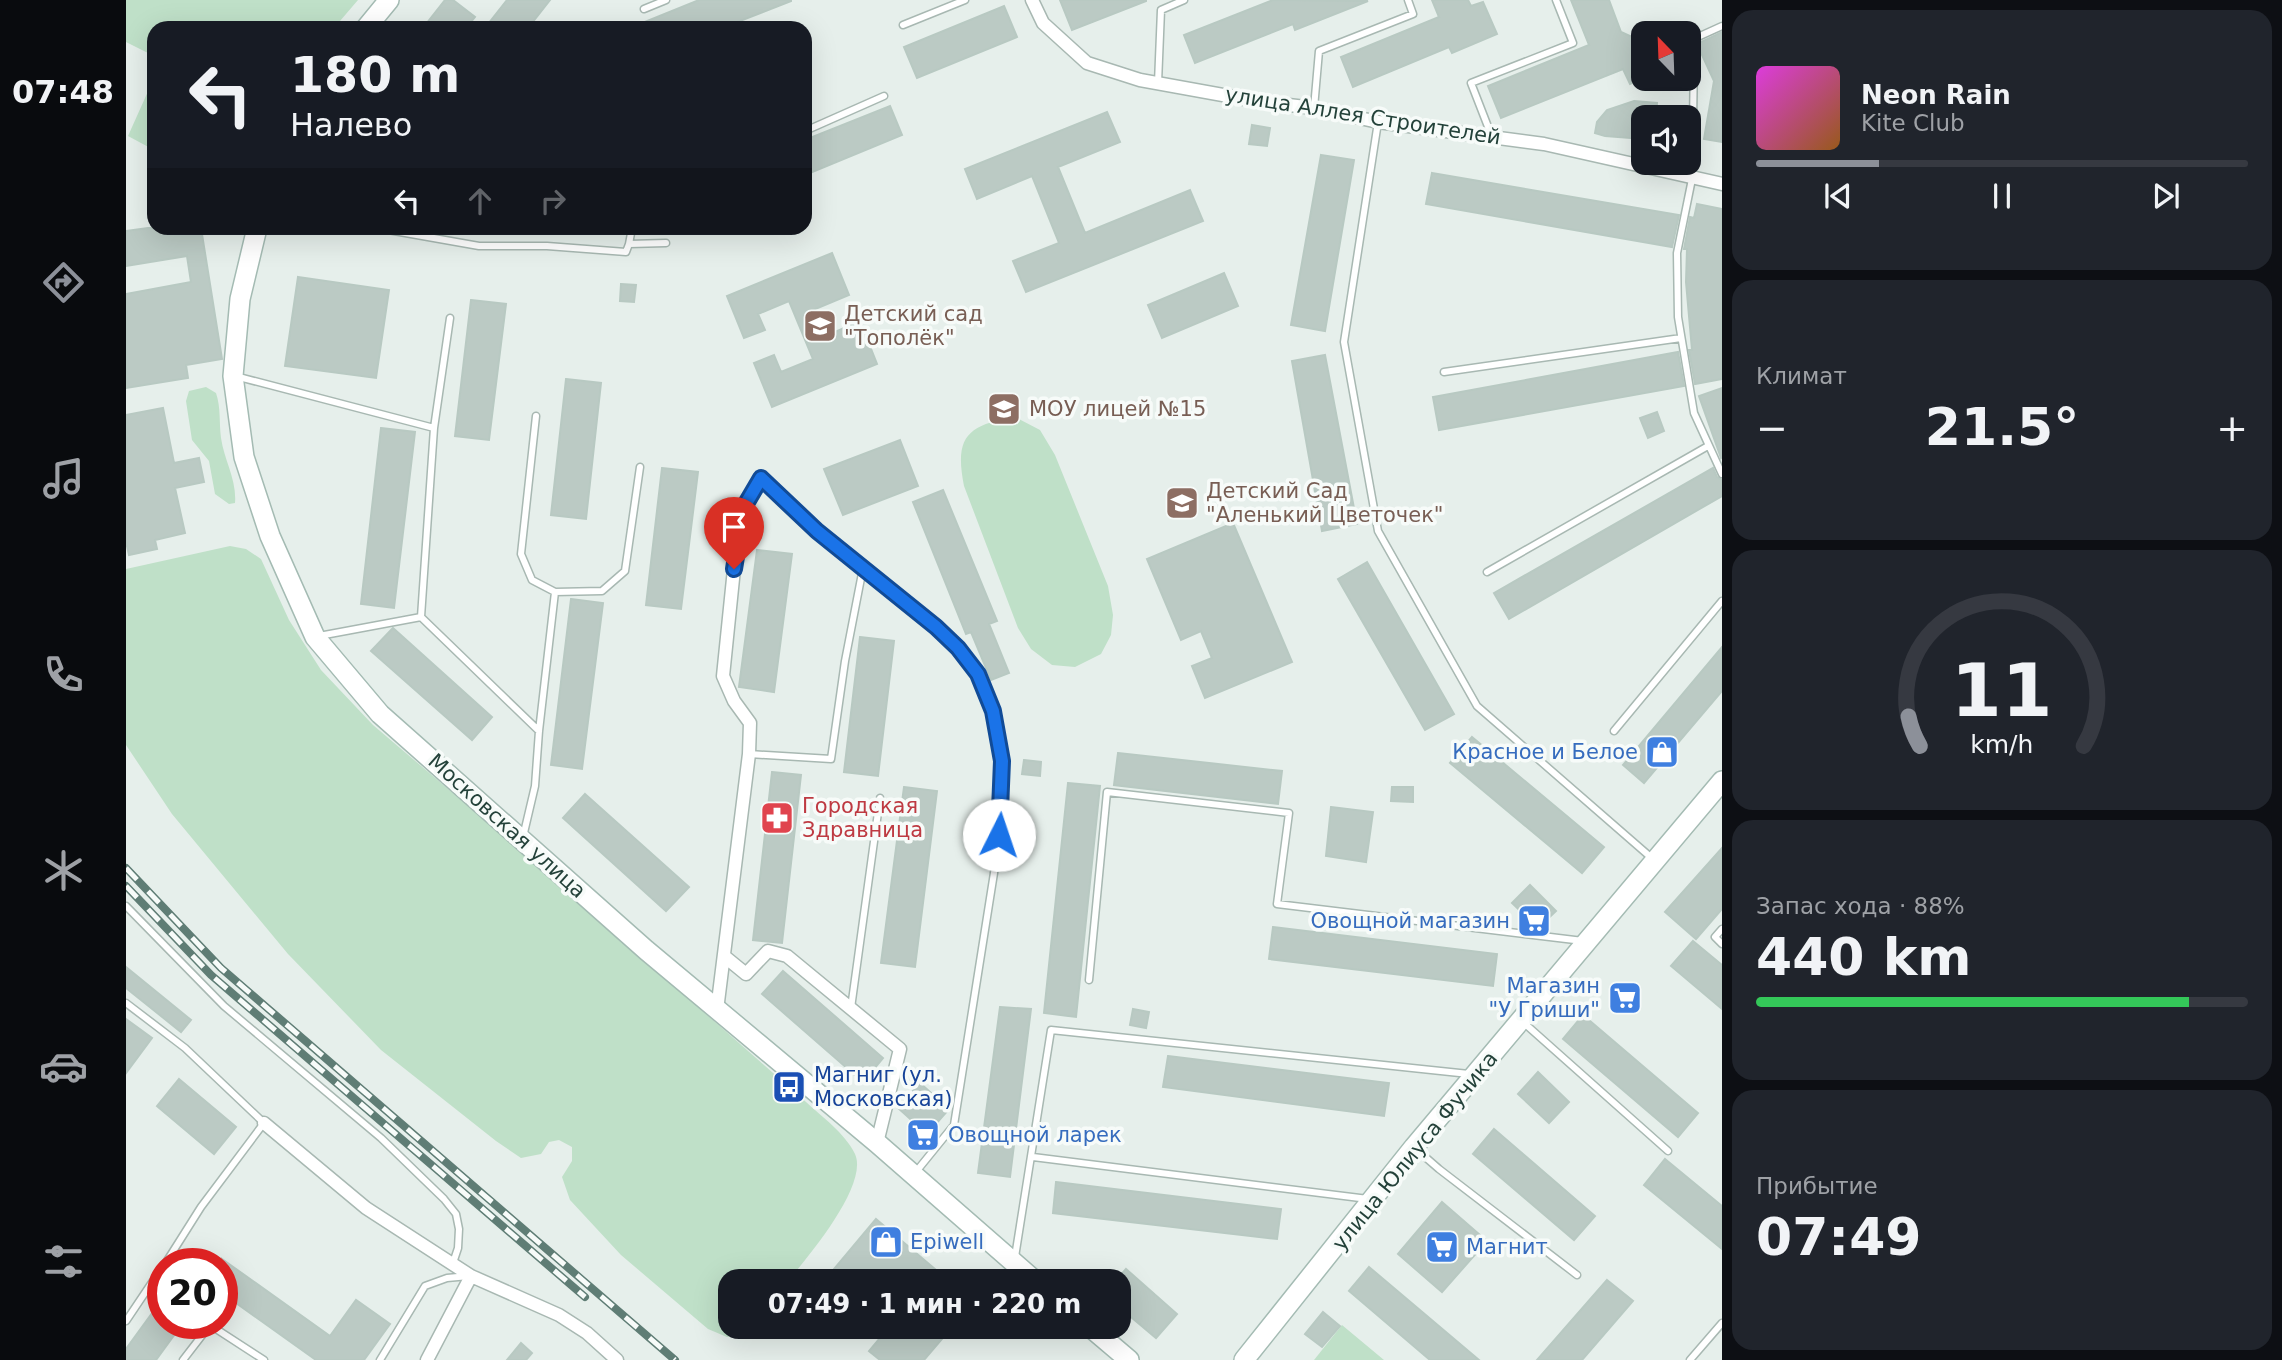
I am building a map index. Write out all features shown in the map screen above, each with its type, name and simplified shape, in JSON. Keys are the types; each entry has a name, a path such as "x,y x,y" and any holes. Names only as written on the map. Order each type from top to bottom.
{"street":[{"path":"372,21 389,0"},
{"name":"улица Аллея Строителей","path":"1032,0 1043,23 1087,63 1140,80 1256,101 1314,107 1378,122 1544,144 1722,184"},
{"name":"Московская улица","path":"255,235 240,299 233,376 244,457 270,536 314,637 380,714 646,950 877,1143 1020,1269"},
{"path":"717,1010 749,754 750,723 734,701 723,676 734,569 744,507 761,478"},
{"name":"улица Юлиуса Фучика","path":"1250,1358 1415,1147 1722,781"},
{"path":"724,956 746,974 768,951 787,956 900,1049 877,1143"},
{"path":"264,1123 366,1208 471,1276 559,1315 587,1333 617,1360"},
{"path":"427,1360 471,1276"},
{"path":"1104,1339 1129,1360"}],"lane":[{"path":"644,9 666,0"},
{"path":"902,25 965,0"},
{"path":"1158,83 1161,10 1184,0"},
{"path":"1314,107 1319,51 1413,13 1408,0"},
{"path":"1492,137 1471,83 1573,44 1556,0"},
{"path":"1701,36 1722,26"},
{"path":"1694,91 1692,179 1676,253 1678,317 1694,413 1722,474"},
{"path":"812,128 884,96"},
{"path":"1378,122 1344,342 1378,531 1477,706 1655,861"},
{"path":"417,235 479,246 547,246 626,252 631,235"},
{"path":"629,244 666,243"},
{"path":"450,318 434,428 421,617 539,732"},
{"path":"1444,372 1681,338"},
{"path":"233,376 434,428"},
{"path":"536,415 521,554 532,580 555,592 602,591 625,571 639,467"},
{"path":"1488,572 1708,446"},
{"path":"761,478 817,531 936,627 958,648 978,674 993,711 1002,761 1001,817 995,873 954,1125 914,1175"},
{"path":"749,754 831,760 845,661 863,568"},
{"path":"523,839 535,786 555,592"},
{"path":"1614,731 1722,601"},
{"path":"314,637 421,617"},
{"path":"1089,980 1107,792 1289,813 1277,904 1588,942"},
{"path":"851,1008 880,798"},
{"path":"126,906 224,1006 382,1138 444,1199 456,1214 460,1229 458,1248 452,1265"},
{"path":"1722,929 1715,937 1722,944"},
{"path":"126,1003 185,1048 264,1123 201,1207 175,1248"},
{"path":"1522,1021 1668,1151"},
{"path":"1014,1264 1051,1030 1478,1075"},
{"path":"1415,1147 1439,1170 1577,1275"},
{"path":"1033,1157 1374,1200"},
{"path":"380,1360 425,1286 447,1278 471,1276"},
{"path":"126,1321 147,1290"},
{"path":"1690,1360 1722,1323"},
{"path":"183,1360 210,1325 264,1360"}],"green space":[{"path":"126,0 358,0 340,21 147,21 147,52 126,42"},
{"path":"147,94 147,146 128,136"},
{"path":"206,387 216,393 218,399 221,438 234,486 235,503 229,504 215,494 209,461 192,440 186,401 189,391"},
{"path":"1015,417 1040,430 1055,455 1108,586 1113,615 1111,635 1101,654 1075,667 1052,665 1031,649 1018,628 964,486 961,455 968,436 986,424"},
{"path":"230,546 246,549 261,559 289,620 321,670 373,725 521,851 839,1132 855,1154 857,1167 853,1184 834,1220 797,1269 718,1269 718,1333 708,1329 621,1255 570,1200 562,1177 572,1161 572,1147 559,1140 549,1142 541,1154 521,1158 381,1050 288,954 172,814 126,745 126,569"},
{"path":"1342,1325 1384,1360 1314,1360"}],"building":[{"path":"445,0 453,0 475,17 472,21 428,21"},
{"path":"507,0 550,0 534,21 490,21"},
{"path":"699,0 791,0 740,21 647,21"},
{"path":"1060,0 1146,0 1146,1 1072,30"},
{"path":"1273,0 1368,1 1295,30 1293,24 1195,63 1184,35"},
{"path":"1432,0 1468,0 1471,6 1483,2 1497,34 1452,53 1449,47 1353,87 1341,57 1439,17"},
{"path":"1571,0 1609,0 1621,32 1631,37 1631,84 1623,69 1501,118 1488,86 1589,45"},
{"path":"1004,6 1017,37 917,78 904,47"},
{"path":"1722,32 1722,142 1704,139 1714,81 1701,53 1701,42"},
{"path":"1634,101 1657,103 1631,105 1631,138 1595,133 1597,122 1607,110"},
{"path":"890,106 902,135 812,172 812,137"},
{"path":"1107,112 1120,142 1058,167 1085,233 1190,190 1203,221 1026,292 1013,261 1059,243 1032,176 977,199 965,169"},
{"path":"1252,125 1270,128 1267,146 1249,144"},
{"path":"1321,155 1354,160 1325,331 1291,325"},
{"path":"1432,173 1679,215 1672,247 1426,204"},
{"path":"1697,204 1722,209 1722,379 1695,384 1689,350 1692,350 1686,282 1687,249 1684,249 1690,217 1694,218"},
{"path":"147,228 147,235 202,235 222,359 186,365 188,378 126,388 126,294 191,282 187,256 126,266 126,231"},
{"path":"832,253 849,295 808,312 819,339 860,321 877,364 772,407 754,363 774,355 781,372 813,359 789,301 758,314 765,330 744,338 727,296"},
{"path":"1224,273 1238,306 1162,338 1148,305"},
{"path":"298,277 389,290 376,378 285,366"},
{"path":"621,284 636,285 634,302 620,301"},
{"path":"471,300 506,304 489,440 455,436"},
{"path":"1678,352 1684,386 1439,430 1433,397"},
{"path":"1325,355 1357,524 1322,531 1292,361"},
{"path":"566,379 601,383 586,519 551,515"},
{"path":"1722,388 1722,457 1721,458 1699,396"},
{"path":"163,408 174,463 199,458 204,482 175,488 185,533 155,540 157,549 129,555 126,542 126,415"},
{"path":"1657,412 1664,431 1648,438 1640,418"},
{"path":"381,428 415,432 394,608 361,604"},
{"path":"900,440 918,486 843,515 824,469"},
{"path":"662,468 698,472 681,609 646,605"},
{"path":"1713,468 1717,477 1722,480 1722,496 1509,619 1494,593"},
{"path":"943,490 997,621 989,624 1009,673 991,680 971,632 966,634 913,502"},
{"path":"1233,523 1292,662 1205,698 1192,666 1212,658 1201,631 1181,640 1147,559"},
{"path":"757,550 792,554 774,692 739,687"},
{"path":"1367,562 1454,714 1425,730 1338,579"},
{"path":"571,599 603,603 582,769 551,765"},
{"path":"393,628 492,717 472,740 371,651"},
{"path":"860,637 894,641 878,776 844,772"},
{"path":"1722,647 1722,691 1644,783 1623,765"},
{"path":"1472,737 1604,847 1582,873 1450,763"},
{"path":"1118,753 1282,771 1278,804 1114,785"},
{"path":"1024,760 1041,762 1040,776 1022,774"},
{"path":"772,772 801,775 782,943 753,940"},
{"path":"1068,783 1100,786 1076,1017 1044,1013"},
{"path":"904,787 937,791 915,967 881,963"},
{"path":"1392,787 1413,787 1413,802 1391,801"},
{"path":"585,794 689,887 666,911 563,818"},
{"path":"1331,807 1373,812 1366,862 1326,856"},
{"path":"1722,848 1722,909 1696,939 1665,912"},
{"path":"1530,885 1556,911 1538,928 1512,903"},
{"path":"1273,927 1497,954 1493,986 1269,959"},
{"path":"1693,941 1722,965 1722,1009 1671,966"},
{"path":"126,967 191,1020 181,1032 126,988"},
{"path":"783,971 883,1058 863,1082 762,994"},
{"path":"1000,1007 1031,1009 1010,1177 978,1173"},
{"path":"1133,1009 1149,1012 1146,1028 1130,1025"},
{"path":"1583,1015 1698,1113 1678,1137 1563,1039"},
{"path":"126,1019 152,1038 126,1073"},
{"path":"1168,1056 1389,1083 1384,1116 1163,1087"},
{"path":"1538,1072 1569,1102 1549,1123 1518,1094"},
{"path":"179,1079 236,1127 214,1154 157,1106"},
{"path":"920,1083 949,1109 927,1134 898,1108"},
{"path":"1494,1129 1595,1216 1574,1240 1473,1154"},
{"path":"1665,1159 1722,1206 1722,1249 1644,1185"},
{"path":"1056,1182 1281,1209 1277,1239 1053,1213"},
{"name":"Магнит","path":"1442,1202 1487,1241 1442,1292 1398,1254"},
{"path":"876,1219 935,1269 834,1269"},
{"path":"1369,1267 1479,1360 1430,1360 1349,1291"},
{"path":"238,1270 330,1336 356,1300 390,1324 364,1360 316,1360 238,1304"},
{"path":"1131,1273 1177,1314 1156,1338 1131,1317"},
{"path":"1607,1280 1633,1301 1582,1360 1537,1360"},
{"path":"1323,1312 1340,1326 1322,1347 1305,1334"},
{"path":"147,1320 147,1339 171,1339 156,1360 126,1360 126,1349"},
{"path":"879,1339 942,1339 924,1360 880,1360 869,1351"},
{"path":"521,1343 532,1353 526,1360 507,1360"}],"railway":[{"path":"126,868 221,968 675,1360"},
{"path":"126,886 211,975 585,1297"}],"place":[{"name":"Детский сад \"Тополёк\"","path":"820,326"},
{"name":"МОУ лицей №15","path":"1004,409"},
{"name":"Детский Сад \"Аленький Цветочек\"","path":"1182,503"},
{"name":"Красное и Белое","path":"1662,752"},
{"name":"Городская Здравница","path":"777,818"},
{"name":"Овощной магазин","path":"1534,921"},
{"name":"Магазин \"У Гриши\"","path":"1625,998"},
{"name":"Магниг (ул. Московская)","path":"789,1087"},
{"name":"Овощной ларек","path":"923,1135"},
{"name":"Epiwell","path":"886,1242"},
{"name":"Магнит","path":"1442,1247"}],"route":[{"path":"734,569 744,507 761,478 817,531 887,586 958,648 978,674 993,711 1002,761 999,835"}]}
